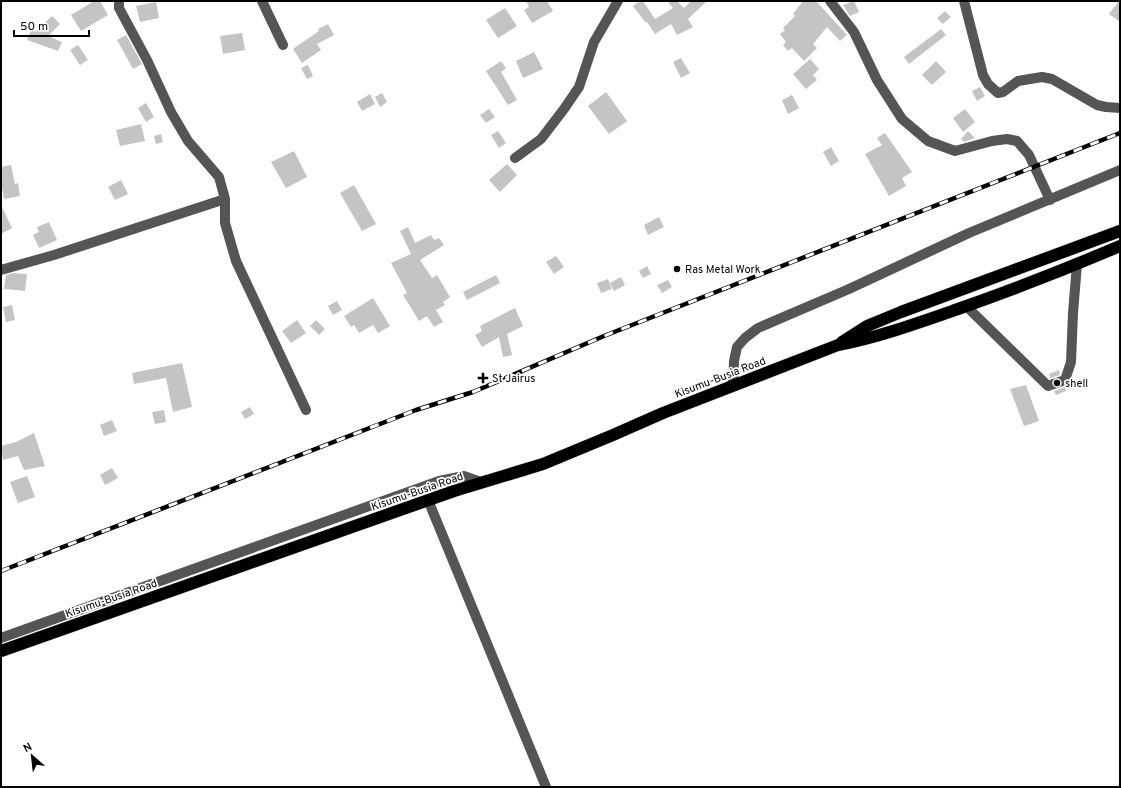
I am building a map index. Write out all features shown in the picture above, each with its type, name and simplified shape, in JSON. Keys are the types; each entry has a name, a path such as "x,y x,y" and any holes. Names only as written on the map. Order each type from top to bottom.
{"highway":[{"path":"838,345 867,326 901,312 1120,231"},
{"path":"838,345 867,340 966,306 1120,246"},
{"name":"Kisumu-Busia Road","path":"1,651 428,500 481,482 542,464 663,413 838,345"}],"street":[{"path":"118,1 119,8 147,60 171,112 188,141 219,177 225,199 225,223 236,261 306,410"},
{"path":"262,1 283,45"},
{"path":"515,158 541,140 579,87 594,42 617,1"},
{"path":"830,1 854,32 877,80 902,119 928,141 955,151 1007,138 1017,141 1029,155 1050,200"},
{"path":"964,1 983,75 988,84 998,93 1003,92 1018,82 1042,77 1052,79 1097,105 1120,108"},
{"path":"733,386 734,361 737,347 745,338 758,328 849,289 969,233 1120,170"},
{"path":"1,270 68,251 225,199"},
{"path":"966,306 1048,386 1056,384 1065,380 1071,362 1072,313 1077,264"},
{"path":"1,638 439,481 464,476 481,482"},
{"path":"428,500 546,787"}],"building":[{"path":"94,1 100,1 108,15 81,31 71,15"},
{"path":"526,1 547,1 553,11 532,23 524,10 529,7"},
{"path":"640,1 643,1 655,19 673,8 667,1 677,1 684,8 691,1 707,1 688,19 693,27 677,35 671,24 655,34 633,6"},
{"path":"803,1 816,1 847,35 840,41 827,27 813,44 817,48 804,61 792,48 788,51 783,45 786,42 780,34 785,30 783,28 795,16 793,14"},
{"path":"854,1 859,12 850,16 843,5"},
{"path":"1120,1 1120,22 1109,14"},
{"path":"156,2 159,18 140,22 136,6"},
{"path":"505,8 517,26 498,38 486,20"},
{"path":"945,11 951,17 943,24 937,18"},
{"path":"52,16 60,24 48,36 62,42 58,51 27,40 31,30 35,32"},
{"path":"328,24 334,35 317,44 321,50 302,63 293,49 319,31 318,29"},
{"path":"941,29 946,35 909,64 904,57"},
{"path":"242,33 245,50 223,54 220,36"},
{"path":"126,35 142,64 133,69 117,40"},
{"path":"78,45 88,60 80,65 70,50"},
{"path":"534,52 543,69 523,78 516,61"},
{"path":"681,58 690,73 681,78 673,62"},
{"path":"810,59 819,69 813,75 817,80 806,89 793,74"},
{"path":"501,61 506,68 501,72 517,100 508,105 486,71"},
{"path":"936,61 946,72 932,85 922,75"},
{"path":"308,65 313,76 307,79 301,68"},
{"path":"980,87 985,96 977,101 972,91"},
{"path":"606,92 627,121 609,134 588,106"},
{"path":"382,93 387,102 380,107 375,97"},
{"path":"370,94 375,104 362,111 357,102"},
{"path":"792,95 799,108 788,114 782,100"},
{"path":"146,103 154,117 146,122 138,108"},
{"path":"489,109 495,117 486,123 480,115"},
{"path":"965,109 975,122 963,132 953,118"},
{"path":"141,124 145,141 120,146 116,130"},
{"path":"498,131 506,143 499,148 491,135"},
{"path":"968,131 975,138 964,142 961,139"},
{"path":"885,133 912,172 902,178 906,186 889,196 865,154 882,145 877,138"},
{"path":"161,134 163,142 156,144 154,136"},
{"path":"831,147 839,161 831,166 823,152"},
{"path":"294,151 307,177 286,188 271,162"},
{"path":"507,164 517,175 500,192 489,180"},
{"path":"11,165 15,184 18,183 20,196 4,199 1,182 1,167"},
{"path":"121,180 128,194 115,200 108,187"},
{"path":"354,185 376,224 362,231 340,193"},
{"path":"1,205 12,228 1,234"},
{"path":"659,217 664,227 648,235 644,225"},
{"path":"49,222 57,240 39,248 33,235 39,232 37,227"},
{"path":"408,227 415,243 431,235 434,240 439,238 444,245 420,260 432,278 437,275 450,297 443,302 445,305 436,310 443,322 434,327 427,316 419,321 403,295 407,293 391,263 411,254 400,231"},
{"path":"556,256 564,267 554,274 546,262"},
{"path":"647,266 651,274 643,278 639,271"},
{"path":"14,273 27,274 25,291 4,289 6,275"},
{"path":"496,275 500,283 467,300 463,292"},
{"path":"621,277 625,285 614,291 610,283"},
{"path":"608,279 612,289 601,293 597,283"},
{"path":"668,280 672,287 662,293 657,285"},
{"path":"373,298 390,326 378,333 373,325 359,333 354,325 351,327 344,316"},
{"path":"337,301 342,310 333,315 328,306"},
{"path":"12,305 15,320 6,322 3,307"},
{"path":"515,308 523,326 507,334 512,355 503,357 499,337 482,347 475,335 482,331 480,326"},
{"path":"297,320 306,333 291,343 282,331"},
{"path":"316,320 325,329 319,335 310,326"},
{"path":"182,363 192,407 173,412 166,378 134,384 132,373"},
{"path":"1059,370 1060,375 1050,378 1049,374"},
{"path":"1026,385 1039,421 1024,426 1010,389"},
{"path":"1065,387 1066,391 1056,395 1054,391"},
{"path":"250,407 254,414 245,419 241,412"},
{"path":"164,410 166,422 155,424 152,412"},
{"path":"112,420 117,431 104,436 100,425"},
{"path":"34,433 45,466 24,470 18,456 3,460 1,446 16,442"},
{"path":"112,468 118,478 105,485 100,475"},
{"path":"27,476 35,497 18,503 10,482"}],"railway":[{"path":"1,571 416,410 473,392 604,336 1120,133"}],"place":[{"name":"Ras Metal Work","path":"677,269"},
{"name":"St Jairus","path":"483,378"},
{"name":"shell","path":"1057,383"}]}
